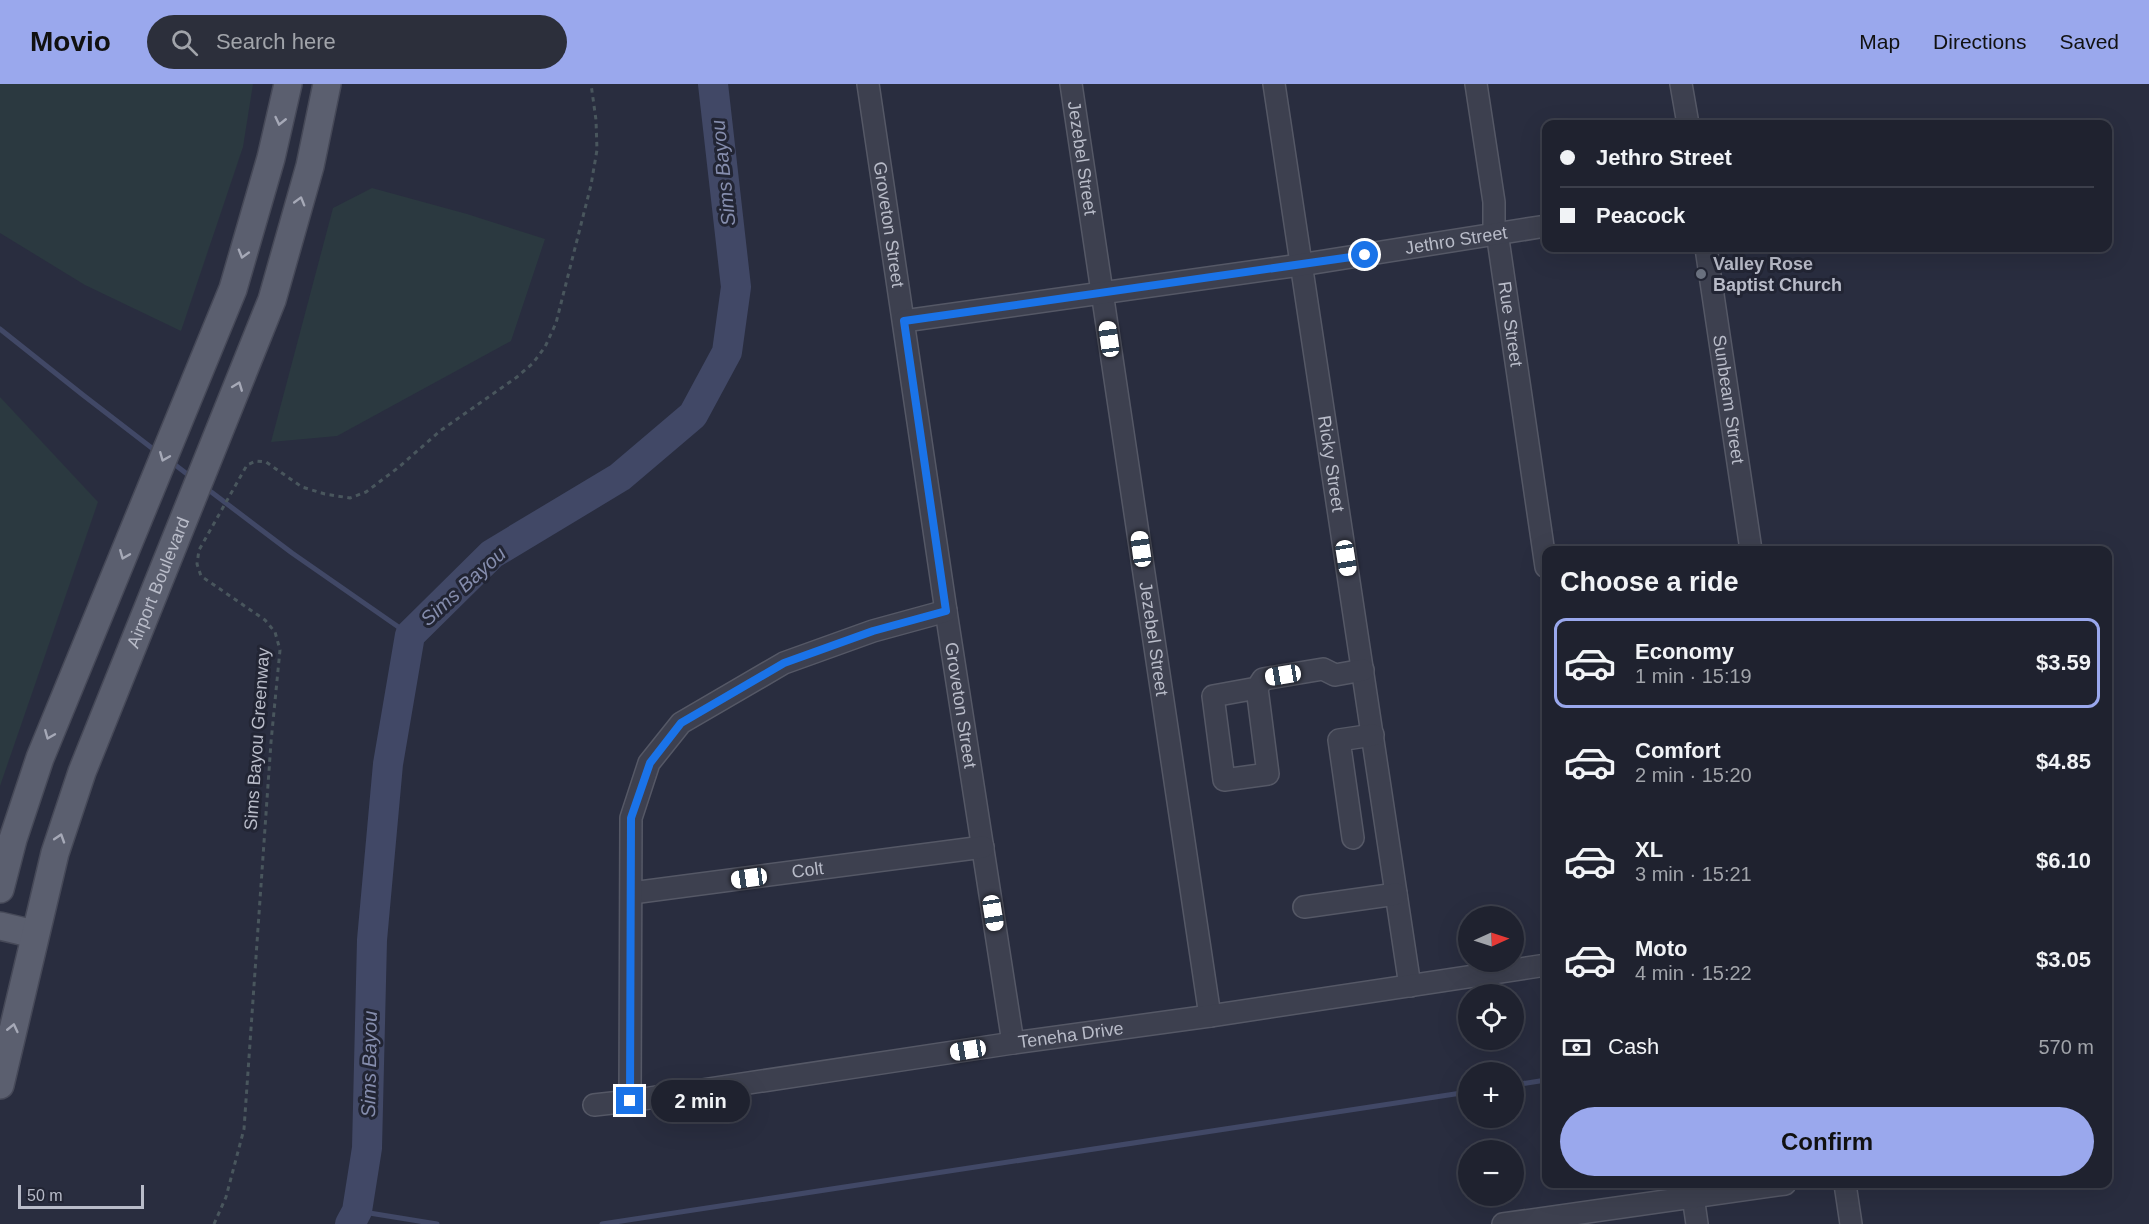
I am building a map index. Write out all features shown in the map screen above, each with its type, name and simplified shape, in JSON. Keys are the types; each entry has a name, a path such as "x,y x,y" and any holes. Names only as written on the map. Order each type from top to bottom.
{"main road":[{"path":"0,889 13,839 40,758 233,289 271,158 288,84"},
{"name":"Airport Boulevard","path":"0,1084 55,853 82,772 272,300 310,166 327,84"},
{"path":"271,158 310,166"},
{"path":"0,926 34,934"}],"street":[{"name":"Groveton Street","path":"868,84 1013,1043"},
{"name":"Jezebel Street","path":"1071,84 1210,1016"},
{"name":"Ricky Street","path":"1274,84 1410,986"},
{"name":"Rue Street","path":"1476,84 1494,202 1494,235 1498,240 1543,546"},
{"path":"1682,84 1687,120"},
{"name":"Jethro Street","path":"904,321 1300,265 1542,227"},
{"name":"Sunbeam Street","path":"1707,252 1749,546"},
{"path":"630,1101 631,818 650,763 681,723 784,663 873,631 946,611"},
{"path":"1257,688 1263,679 1323,669 1335,675 1363,670"},
{"path":"1353,838 1339,740 1372,735"},
{"path":"1345,779 1378,773"},
{"name":"Colt","path":"632,893 983,847"},
{"path":"1304,907 1396,894"},
{"name":"Teneha Drive","path":"594,1105 1542,966"},
{"path":"1503,1224 1754,1188"},
{"path":"1846,1188 1851,1224"},
{"path":"1693,1196 1697,1224"}],"path":[{"name":"Sims Bayou Greenway","path":"214,1224 226,1197 244,1129 270,754 280,650 275,632 265,620 201,576 197,564 202,543 247,465 256,461 266,462 302,486 325,494 350,498 366,492 440,431 517,377 533,363 545,347 556,322 591,185 597,150 591,84"}],"shaded area":[{"path":"0,84 253,84 243,147 181,331 85,285 0,233"},
{"path":"372,188 467,214 545,239 511,341 337,436 271,442 333,208"},
{"path":"0,397 98,502 0,786"}],"waterway":[{"name":"Sims Bayou","path":"350,1224 357,1211 367,1148 372,940 388,764 410,635 492,554 620,477 693,415 727,352 736,287 713,84"},
{"path":"0,329 157,452"},
{"path":"170,461 191,477"},
{"path":"206,488 292,553 410,635"},
{"path":"1524,1083 1542,1081"},
{"path":"602,1224 1458,1094"},
{"path":"357,1211 437,1224"}],"place":[{"name":"Valley Rose Baptist Church","path":"1701,274"}],"route":[{"path":"630,1101 631,818 650,763 681,723 784,663 873,631 946,611 904,321 1365,255"}]}
